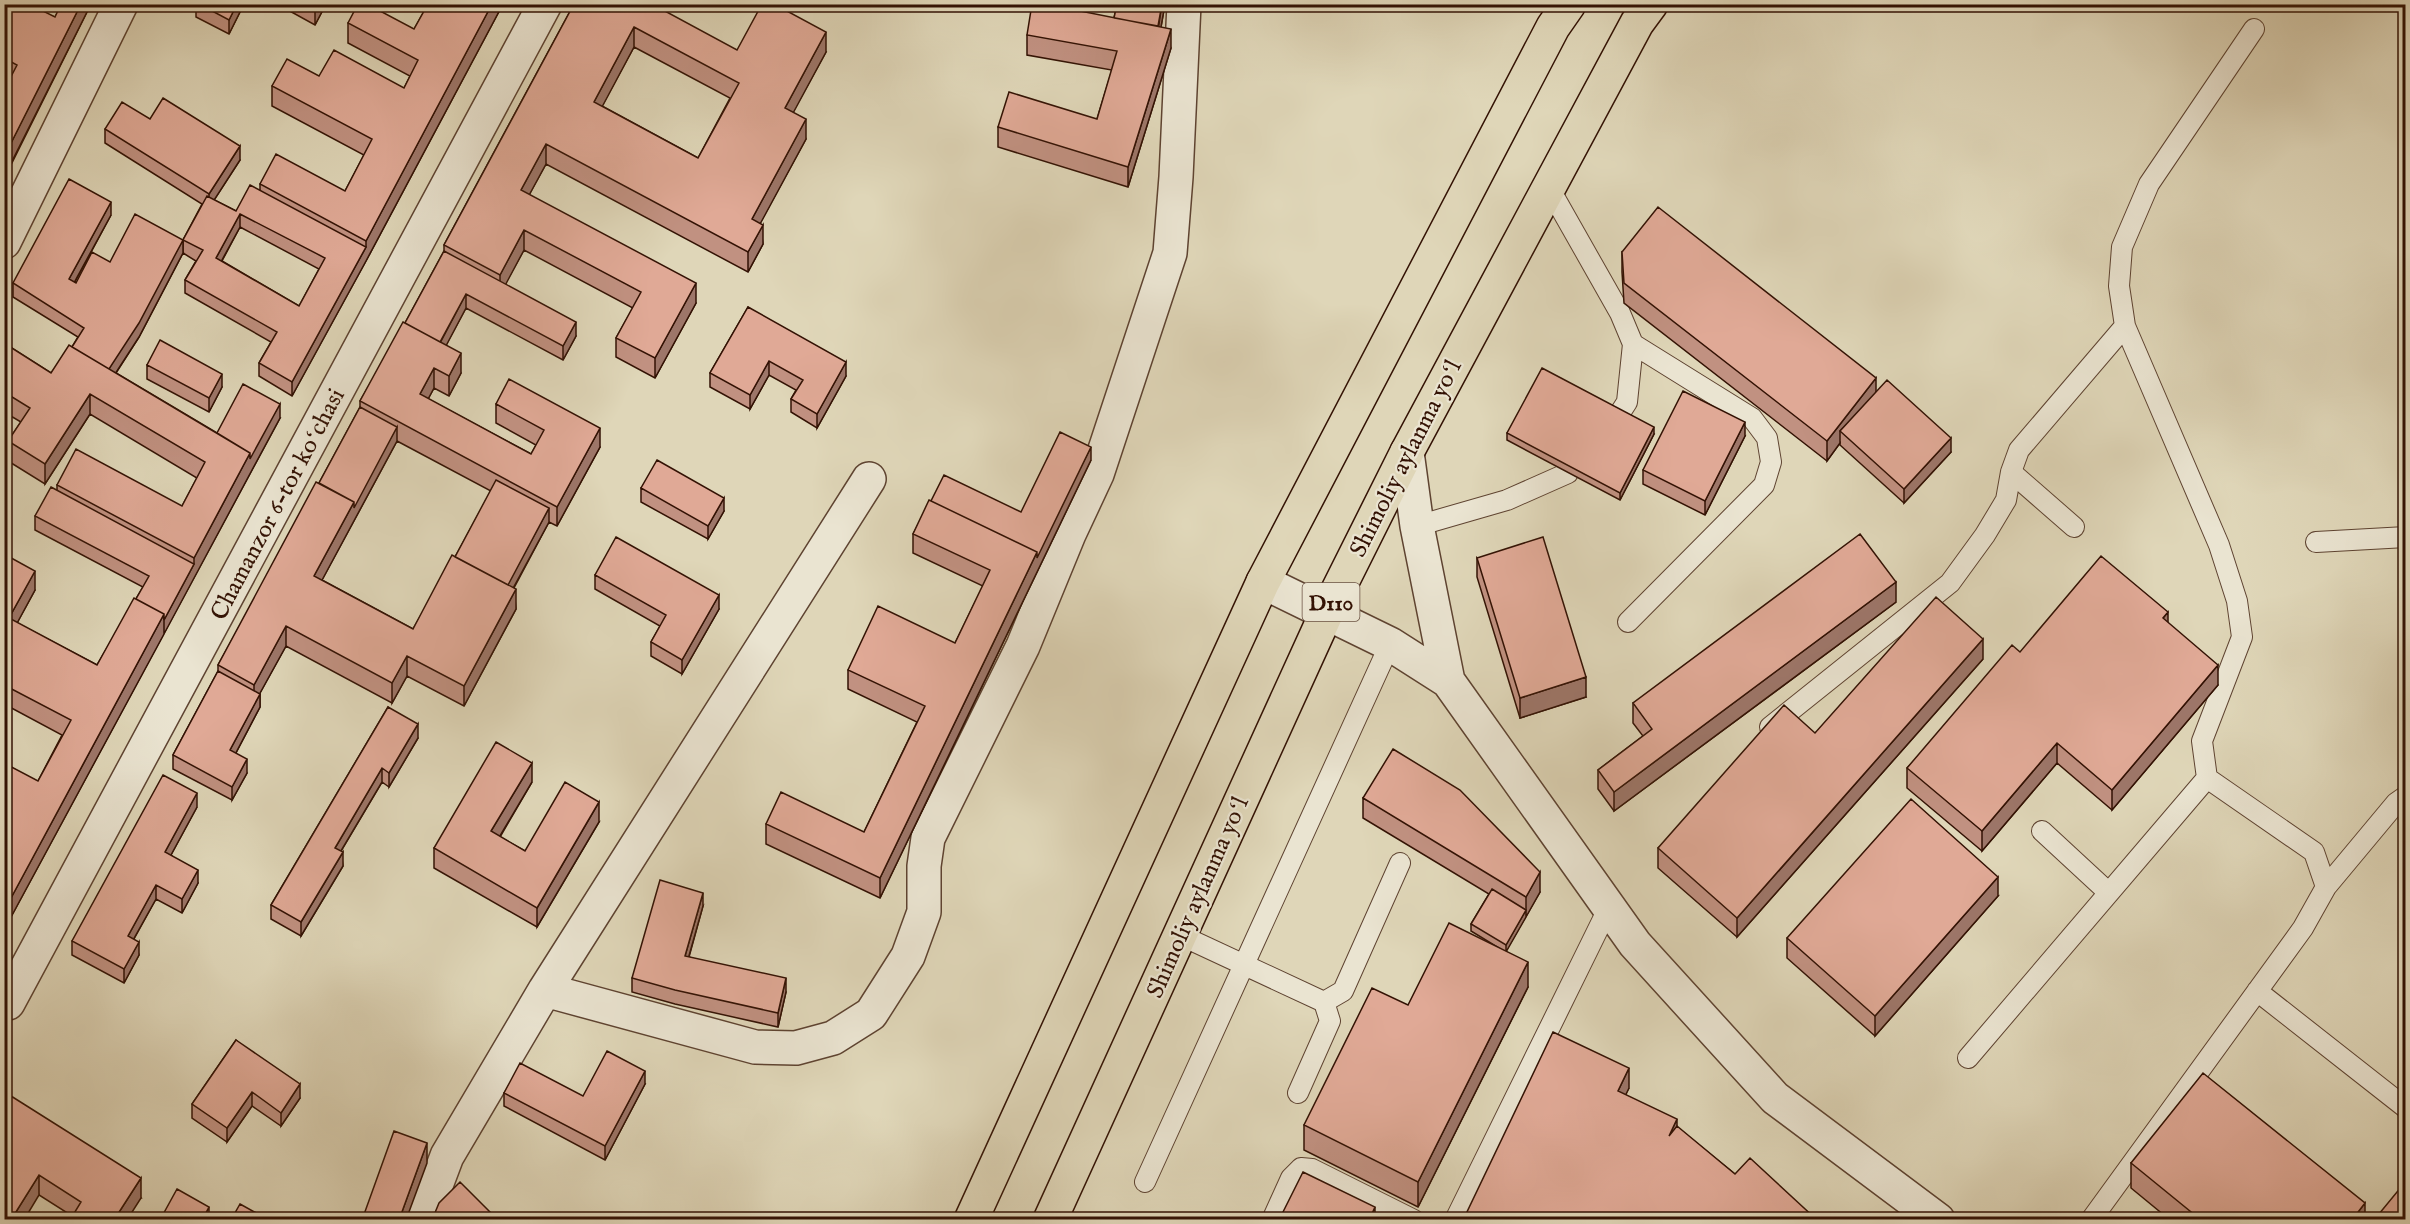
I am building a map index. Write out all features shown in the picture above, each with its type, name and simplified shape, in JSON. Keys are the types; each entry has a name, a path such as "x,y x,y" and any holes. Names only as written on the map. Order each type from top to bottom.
{"main road":[{"name":"D110","path":"971,1220 1263,582 1553,27 1569,4"},
{"name":"Shimoliy aylanma yoʻl","path":"1050,1220 1327,612 1407,452 1548,186 1637,23 1651,4"}],"street":[{"path":"4,242 121,4"},
{"name":"Chamanzor 6-tor koʻchasi","path":"8,1003 545,4"},
{"path":"545,990 754,1047 796,1048 833,1038 870,1014 908,956 924,912 924,866 928,838 1023,646 1069,534 1097,474 1170,253 1184,4"},
{"path":"1407,452 1417,526 1448,681"},
{"path":"423,1220 447,1156 545,990 869,480"},
{"path":"1263,582 1390,644 1448,681 1635,944 1775,1098 1938,1220"}],"lane":[{"path":"2254,29 2149,184 2122,247 2119,286 2126,326 2219,545 2237,601 2242,637 2202,741 2207,778 2314,852 2326,887"},
{"path":"1548,186 1620,313 1633,344 1627,402 1618,416"},
{"path":"1752,741 1950,583 1985,535 2006,500 2010,472 2019,450 2126,326"},
{"path":"1628,622 1764,485 1771,462 1767,438 1752,418 1633,344"},
{"path":"2010,472 2074,527"},
{"path":"1417,526 1507,500 1568,473"},
{"path":"2316,542 2406,537"},
{"path":"1145,1182 1390,644"},
{"path":"1968,1058 2207,778"},
{"path":"2091,1220 2303,928 2326,887 2396,803 2406,796"},
{"path":"2042,831 2109,893"},
{"path":"1324,1002 1343,991 1400,863"},
{"path":"1455,1220 1609,907"},
{"path":"1180,934 1324,1002 1330,1021 1298,1093"},
{"path":"2257,991 2406,1108"},
{"path":"1272,1220 1291,1178 1301,1168 1312,1169 1414,1220"}],"building":[{"path":"4,4 29,4 55,17 61,4 81,4 4,157 4,90 17,65 4,58"},
{"path":"199,4 237,4 229,20"},
{"path":"303,4 319,4 315,11"},
{"path":"358,4 367,4 414,29 428,4 492,4 366,241 260,184 276,154 345,191 372,139 272,86 287,59 319,76 334,50 404,88 418,60 348,23"},
{"path":"574,4 652,4 737,50 762,4 774,4 826,32 785,108 806,119 752,219 763,225 748,252 546,144 521,190 696,283 655,358 616,338 641,292 524,230 500,275 444,245","holes":["634,27 739,83 698,158 594,102"]},
{"path":"1032,4 1045,4 1171,29 1128,167 998,127 1009,92 1097,119 1117,51 1027,35"},
{"path":"1117,4 1162,4 1158,26 1114,18"},
{"path":"163,98 240,146 209,194 105,129 122,102 150,119"},
{"path":"69,179 111,202 69,279 76,283 92,252 110,262 135,214 183,240 139,323 109,369 72,347 84,328 13,283"},
{"path":"250,185 366,247 292,382 259,363 277,332 185,280 203,250 183,240 207,196 236,211","holes":["240,214 325,258 299,306 216,258"]},
{"path":"1658,207 1876,378 1827,441 1624,283 1622,252"},
{"path":"444,251 576,322 563,346 466,294 440,342 405,323"},
{"path":"748,307 846,362 817,414 791,399 803,380 769,361 750,395 710,373"},
{"path":"403,322 461,353 449,376 434,368 420,394 531,454 544,430 496,404 509,379 600,428 557,507 360,401"},
{"path":"160,340 222,374 209,398 147,365"},
{"path":"4,343 51,373 69,345 250,453 194,558 57,485 76,449 182,506 205,462 90,394 45,464 8,441 30,408 4,392"},
{"path":"1542,368 1654,427 1620,493 1507,433"},
{"path":"1887,380 1951,438 1904,489 1840,431"},
{"path":"243,384 280,404 250,459 250,453 217,433"},
{"path":"1683,391 1745,422 1705,501 1643,470"},
{"path":"360,407 397,427 354,508 354,502 319,483"},
{"path":"1060,432 1091,447 1037,558 1037,552 931,501 944,475 1021,512"},
{"path":"657,460 724,498 708,526 641,488"},
{"path":"496,480 549,508 508,585 455,557"},
{"path":"316,482 354,502 314,576 413,629 452,555 516,589 464,686 407,656 392,683 286,626 254,685 218,665"},
{"path":"51,487 194,564 164,620 164,614 136,599 149,576 35,516"},
{"path":"929,500 1037,552 880,878 766,824 781,792 864,832 925,706 848,670 878,606 955,643 990,570 913,534"},
{"path":"1860,534 1896,582 1614,792 1598,770 1652,729 1633,703"},
{"path":"616,537 719,595 682,660 651,642 666,615 595,575"},
{"path":"1543,537 1586,677 1520,698 1477,558"},
{"path":"4,554 35,571 9,618 97,665 134,598 164,614 4,911 4,763 38,781 71,720 4,685"},
{"path":"2101,556 2168,612 2163,618 2218,665 2112,790 2057,743 1982,831 1907,768 2012,645 2020,652"},
{"path":"1936,597 1983,639 1737,918 1658,848 1784,705 1815,733"},
{"path":"218,671 260,694 230,750 247,759 232,787 173,755"},
{"path":"388,707 418,724 389,773 382,768 335,848 343,852 301,922 271,905"},
{"path":"496,742 532,763 491,831 525,851 565,782 599,802 537,908 434,848"},
{"path":"1393,749 1460,790 1540,872 1526,897 1363,798"},
{"path":"163,775 197,793 165,852 198,870 182,899 156,885 128,936 139,942 124,969 72,941"},
{"path":"1911,799 1998,877 1875,1016 1787,938"},
{"path":"660,880 703,893 685,956 786,978 778,1013 632,978"},
{"path":"1492,889 1526,910 1506,945 1471,924"},
{"path":"1449,923 1528,962 1418,1182 1304,1125 1372,988 1408,1005"},
{"path":"1553,1032 1629,1068 1618,1091 1677,1119 1669,1136 1677,1126 1735,1174 1750,1158 1817,1220 1478,1220 1466,1214"},
{"path":"236,1040 300,1084 281,1113 252,1092 227,1128 192,1104"},
{"path":"607,1051 645,1071 605,1146 504,1093 520,1063 583,1096"},
{"path":"2203,1073 2365,1203 2352,1220 2201,1220 2131,1163"},
{"path":"11,1096 141,1178 114,1220 70,1220 81,1202 39,1175 14,1215 22,1220 4,1220 4,1106"},
{"path":"394,1131 427,1143 399,1220 362,1220"},
{"path":"1303,1172 1375,1207 1369,1220 1279,1220"},
{"path":"2406,1181 2406,1220 2374,1220"},
{"path":"460,1182 498,1220 432,1220 439,1203"},
{"path":"177,1189 209,1207 202,1220 160,1220"},
{"path":"240,1204 269,1220 231,1220"}]}
